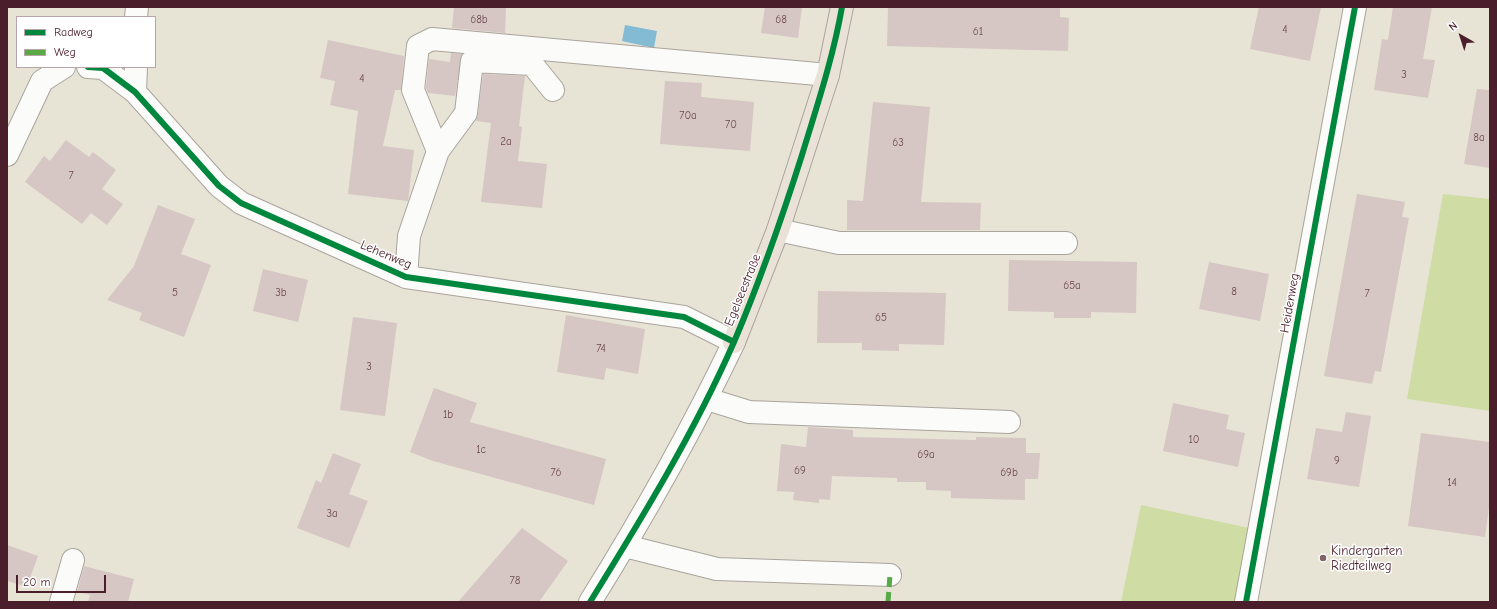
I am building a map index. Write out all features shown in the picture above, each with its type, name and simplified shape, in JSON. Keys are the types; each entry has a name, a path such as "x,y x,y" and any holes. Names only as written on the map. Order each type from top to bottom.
{"main road":[{"name":"Egelseestraße","path":"734,342 778,230 828,75 842,7"}],"street":[{"name":"Heidenweg","path":"1246,602 1355,7"},
{"path":"438,151 413,90 418,46 432,39 828,75"},
{"path":"406,277 409,236 438,151 466,113 472,61 532,64 553,90"},
{"path":"7,155 42,81 62,68"},
{"name":"Lehenweg","path":"103,68 135,92 219,186 241,203 406,277 684,317 734,342"},
{"path":"135,92 136,68"},
{"path":"778,230 839,244 1066,243"},
{"name":"Egelseestraße","path":"590,602 625,546 707,399 734,342"},
{"path":"707,399 749,412 1009,422"},
{"path":"625,546 717,569 890,575"},
{"path":"61,602 73,560"}],"green space":[{"path":"1443,194 1490,199 1490,411 1407,399"},
{"path":"1141,505 1254,529 1238,602 1121,602"}],"water":[{"path":"625,25 657,31 654,48 622,41"}],"building":[{"path":"454,7 506,7 505,33 452,28"},
{"path":"765,7 802,7 798,38 761,33"},
{"path":"888,7 1060,7 1060,17 1069,18 1068,51 887,46"},
{"path":"1259,7 1321,7 1310,61 1250,49"},
{"path":"1393,7 1432,7 1423,59 1435,60 1428,98 1374,90 1382,39 1388,40"},
{"path":"328,40 404,56 401,90 395,90 383,146 414,150 408,201 348,194 358,111 330,105 335,81 320,78"},
{"path":"451,53 462,54 455,96 428,93 426,88 429,59 450,62"},
{"path":"483,74 525,76 519,126 522,127 518,161 547,164 542,208 481,202 491,123 476,121"},
{"path":"665,81 702,83 701,97 754,102 750,151 660,144"},
{"path":"1477,89 1490,90 1490,168 1464,164"},
{"path":"873,102 930,107 921,202 981,203 980,230 847,230 847,200 863,201"},
{"path":"66,140 89,157 93,152 116,170 102,189 123,204 107,225 91,213 82,224 25,182 44,156 50,161"},
{"path":"1357,194 1405,202 1402,217 1409,218 1381,372 1375,371 1372,384 1324,376"},
{"path":"158,205 195,219 181,254 211,265 184,337 139,320 142,313 107,300 134,266"},
{"path":"1009,260 1137,262 1136,313 1091,312 1091,318 1054,318 1054,312 1008,311"},
{"path":"1209,262 1269,274 1260,321 1199,309"},
{"path":"263,269 308,280 298,322 253,311"},
{"path":"818,291 946,293 944,345 899,344 899,351 862,350 862,343 817,343"},
{"path":"566,315 645,329 638,374 606,368 604,380 557,372"},
{"path":"353,317 397,323 385,416 340,410"},
{"path":"434,388 477,403 470,422 606,459 594,505 433,461 410,452"},
{"path":"1173,403 1229,415 1226,429 1245,433 1238,467 1163,451"},
{"path":"1346,412 1371,416 1359,487 1307,479 1316,428 1342,432"},
{"path":"808,427 853,430 853,437 976,440 976,437 1026,438 1026,453 1040,453 1038,479 1025,479 1025,500 951,498 951,491 926,490 926,482 897,482 897,478 832,476 830,500 819,499 819,503 793,500 794,492 777,491 781,444 806,447"},
{"path":"1421,433 1490,442 1490,500 1485,537 1408,526"},
{"path":"333,453 361,464 349,494 368,501 349,548 297,528 316,480 321,483"},
{"path":"522,528 568,561 539,602 458,602"},
{"path":"7,545 38,556 27,587 7,581"},
{"path":"84,566 134,579 128,602 88,602 90,595 77,592"}],"marked path":[{"path":"888,602 890,575"}],"cycle path":[{"path":"590,602 648,507 685,442 718,376 744,319 779,226 794,179 824,82 842,7"},
{"path":"1246,602 1355,7"},
{"path":"103,68 135,92 219,186 241,203 406,277 684,317 734,342"}],"place":[{"name":"Kindergarten Riedteilweg","path":"1323,558"}]}
